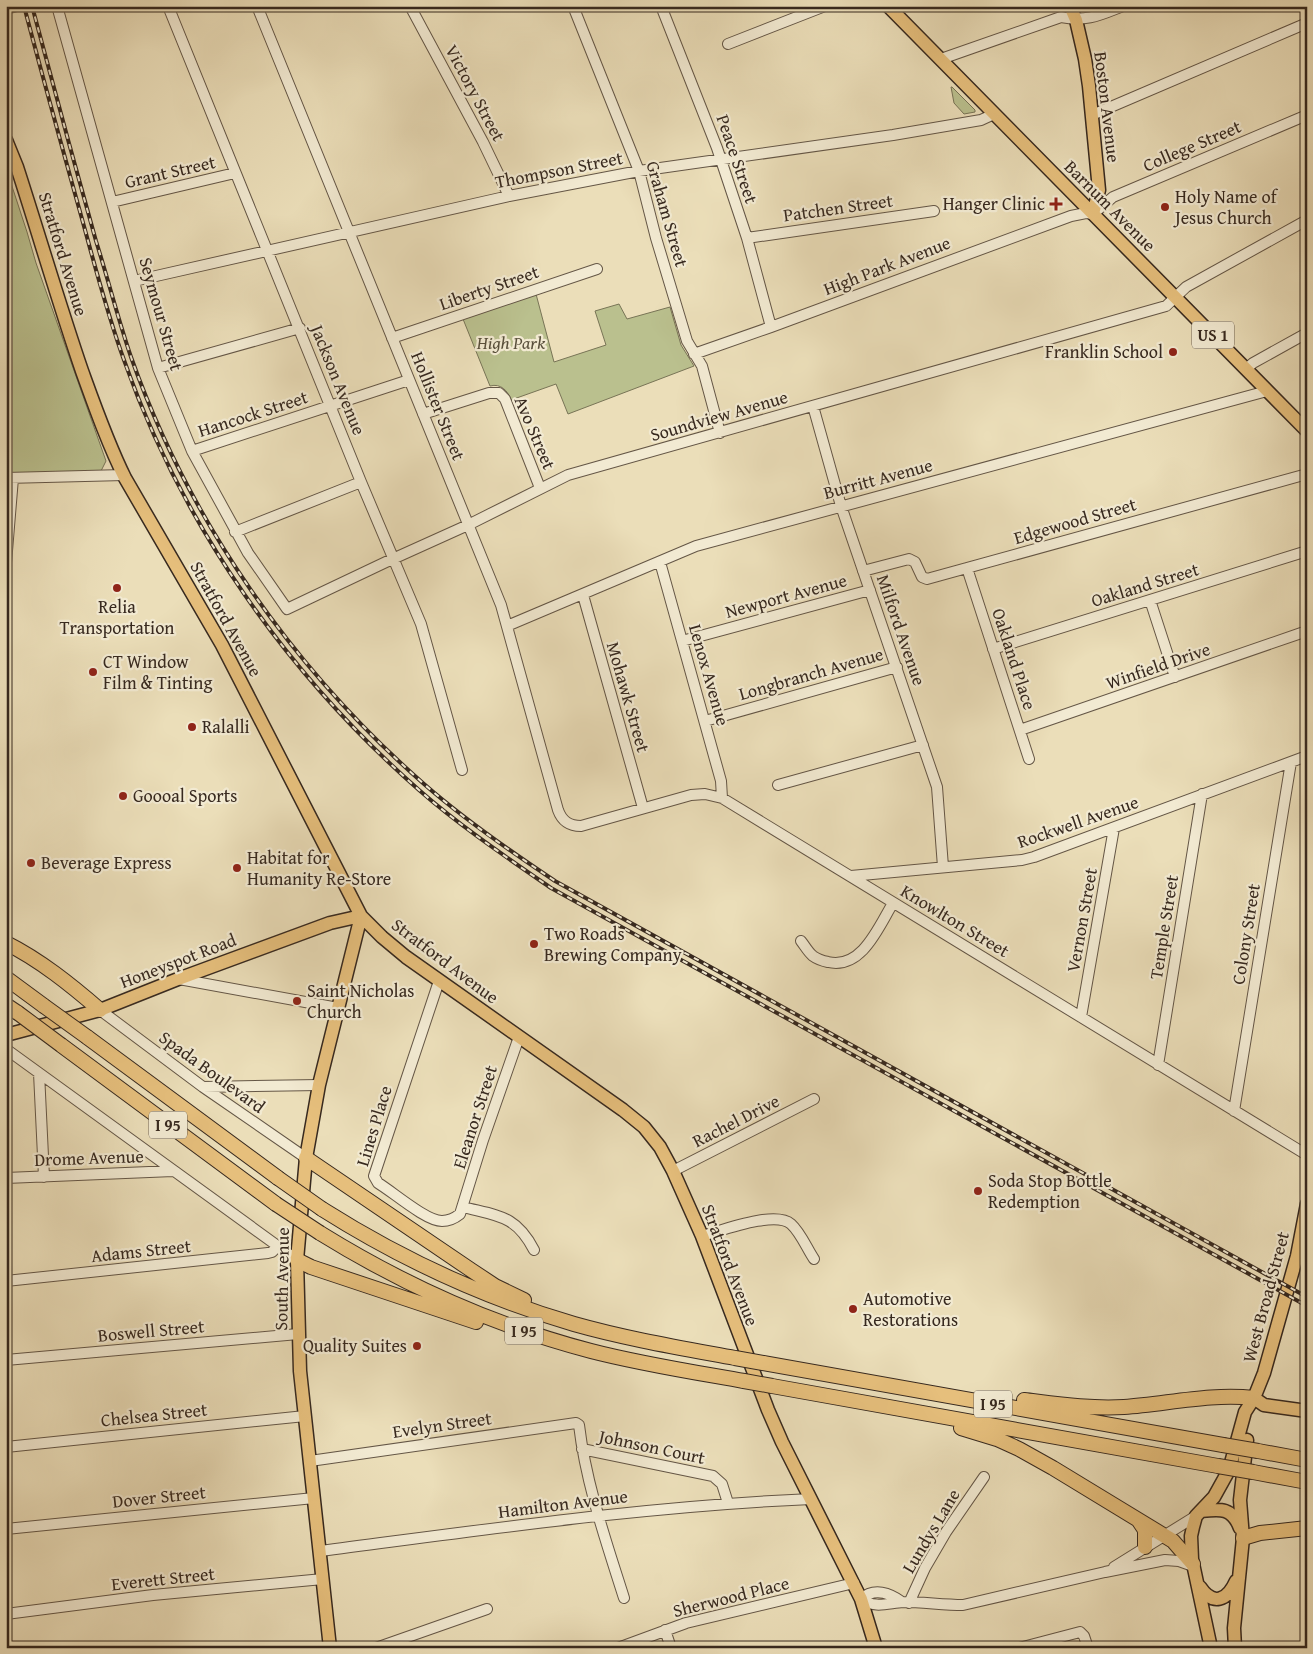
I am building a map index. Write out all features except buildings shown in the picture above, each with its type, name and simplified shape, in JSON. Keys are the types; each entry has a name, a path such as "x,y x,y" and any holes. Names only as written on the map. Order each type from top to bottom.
{"highway":[{"path":"6,943 33,958 100,1010"},
{"name":"I 95","path":"6,978 322,1209 398,1253 472,1288 549,1316 601,1331 655,1343 1307,1460"},
{"name":"I 95","path":"6,1005 276,1204 320,1233 384,1270 459,1306 528,1332 590,1351 644,1363 1307,1482"},
{"path":"306,1158 495,1286 601,1331"},
{"path":"297,1260 311,1267 525,1337 590,1351"},
{"path":"890,1385 1093,1407 1124,1407 1227,1396 1254,1398"},
{"path":"878,1405 972,1430 1020,1449 1177,1544 1193,1565"},
{"path":"1139,1521 1145,1530 1146,1547"},
{"path":"1242,1537 1307,1528"}],"main road":[{"name":"Barnum Avenue","path":"888,6 1307,431"},
{"name":"Boston Avenue","path":"1070,6 1076,20 1085,58 1092,115 1099,190 1093,214"},
{"name":"Stratford Avenue","path":"6,140 17,167 84,377 124,476 226,653 361,916 389,943 439,981 636,1120 655,1140 673,1171 702,1236 768,1410 854,1583 876,1648"},
{"name":"Honeyspot Road","path":"6,1035 100,1010 178,979 339,920 361,916"},
{"name":"South Avenue","path":"330,1648 298,1334 297,1260 306,1158 319,1085 361,916"},
{"name":"West Broad Street","path":"1211,1648 1193,1565 1191,1536 1199,1514 1214,1497 1229,1470 1245,1412 1254,1398 1264,1373 1297,1256 1307,1204"},
{"path":"1254,1398 1266,1397 1307,1403"},
{"name":"West Broad Street","path":"1235,1648 1234,1628 1242,1537 1240,1500 1247,1436 1254,1416 1254,1398"},
{"path":"1254,1398 1264,1405 1307,1411"},
{"path":"1199,1514 1221,1509 1228,1512 1237,1521 1242,1537"},
{"name":"West Broad Street","path":"1198,1584 1210,1598 1220,1598 1226,1596 1231,1590 1238,1574"}],"street":[{"path":"6,9 17,6"},
{"name":"Seymour Street","path":"58,6 158,368 192,451 248,553 287,609"},
{"name":"Jackson Avenue","path":"168,6 361,482 421,624 462,770"},
{"name":"Hollister Street","path":"257,6 493,585 507,626 558,810 568,824"},
{"name":"Victory Street","path":"410,6 483,142 509,196"},
{"name":"Graham Street","path":"573,6 640,171 656,238 687,341 702,366 720,433"},
{"name":"Peace Street","path":"661,6 721,159 747,238 772,327"},
{"path":"728,44 824,6"},
{"path":"941,59 1062,18 1076,20 1091,18 1124,6"},
{"path":"1092,115 1307,23"},
{"name":"Thompson Street","path":"134,281 509,196 640,171 893,135 981,120 994,114"},
{"name":"College Street","path":"1093,214 1113,197 1307,115"},
{"name":"Grant Street","path":"112,202 235,173"},
{"name":"Patchen Street","path":"747,238 934,210"},
{"name":"High Park Avenue","path":"694,354 1071,216 1086,213 1093,214"},
{"name":"Soundview Avenue","path":"287,609 393,558 468,525 568,475 1166,306 1186,287 1307,220"},
{"name":"Liberty Street","path":"392,338 596,269"},
{"path":"158,368 300,328"},
{"path":"1246,369 1253,363 1307,333"},
{"name":"Hancock Street","path":"192,451 409,380"},
{"name":"Burritt Avenue","path":"507,626 696,546 1268,392"},
{"name":"Avo Street","path":"423,414 489,393 498,393 506,398 540,488"},
{"name":"Milford Avenue","path":"813,406 841,506 937,787 943,867"},
{"name":"Edgewood Street","path":"864,571 909,558 915,562 920,575 925,579 1307,474"},
{"path":"6,563 10,478 124,476"},
{"path":"236,532 361,482"},
{"name":"Oakland Street","path":"993,649 1307,551"},
{"name":"Lenox Avenue","path":"660,562 721,780 722,798"},
{"name":"Oakland Place","path":"967,568 1029,759"},
{"name":"Newport Avenue","path":"682,641 870,590"},
{"name":"Mohawk Street","path":"583,595 643,808"},
{"path":"1150,600 1175,677"},
{"name":"Winfield Drive","path":"1020,730 1307,631"},
{"name":"Longbranch Avenue","path":"705,721 897,667"},
{"path":"778,785 923,745"},
{"name":"Rockwell Avenue","path":"851,876 1022,860 1307,756"},
{"name":"Colony Street","path":"1234,1111 1291,762"},
{"name":"Knowlton Street","path":"568,824 586,826 695,794 709,794 722,798 1307,1155"},
{"name":"Temple Street","path":"1158,1065 1202,794"},
{"name":"Vernon Street","path":"1082,1017 1114,828"},
{"path":"801,941 812,955 820,959 836,963 850,960 861,952 868,943 893,903"},
{"path":"178,979 338,1008"},
{"name":"Lines Place","path":"439,981 374,1176 378,1183 431,1219 443,1222 460,1214 464,1207"},
{"name":"Spada Boulevard","path":"100,1010 204,1087 306,1158"},
{"name":"Eleanor Street","path":"464,1207 483,1140 519,1037"},
{"path":"6,1049 297,1260"},
{"path":"39,1073 44,1177"},
{"path":"204,1087 319,1085"},
{"name":"Rachel Drive","path":"673,1171 814,1099"},
{"name":"Drome Avenue","path":"6,1178 173,1171"},
{"path":"464,1207 517,1224 526,1235 534,1250"},
{"path":"702,1236 767,1219 778,1218 790,1224 814,1259"},
{"name":"Adams Street","path":"6,1281 259,1254 272,1252 277,1247"},
{"name":"Boswell Street","path":"6,1360 298,1334"},
{"name":"Chelsea Street","path":"6,1447 305,1416"},
{"name":"Evelyn Street","path":"310,1461 450,1440 576,1424 579,1425 582,1449"},
{"path":"582,1449 598,1515 624,1598"},
{"name":"Johnson Court","path":"582,1449 713,1476 722,1484 728,1503"},
{"name":"Lundys Lane","path":"906,1602 946,1532 984,1477"},
{"name":"Dover Street","path":"6,1530 314,1498"},
{"name":"Hamilton Avenue","path":"320,1551 598,1515 728,1503 811,1499"},
{"path":"1104,1572 1199,1514"},
{"path":"861,1600 869,1594 882,1592 894,1595 906,1602 942,1605 976,1603 1104,1572 1167,1560 1193,1565"},
{"name":"Everett Street","path":"6,1614 153,1596 323,1579"},
{"name":"Sherwood Place","path":"618,1648 686,1623 854,1583"},
{"path":"376,1648 487,1609"},
{"path":"666,1630 671,1648"},
{"path":"1019,1648 1077,1632 1082,1633 1088,1648"}],"green space":[{"path":"951,87 975,112 964,114 954,103"},
{"path":"6,168 36,263 106,461 101,471 6,474"},
{"name":"High Park","path":"536,294 554,362 606,345 595,311 619,304 627,319 670,307 681,345 694,366 568,414 556,384 511,400 503,388 494,385 490,386 463,319"}],"railway":[{"path":"24,6 105,301 124,360 148,421 176,480 208,538 244,593 283,646 325,697 371,745 419,790 451,816 551,888 1307,1306"},
{"path":"32,6 117,314 131,357 155,418 183,477 215,534 250,589 289,642 331,692 376,739 455,810 555,881 1307,1297"}],"place":[{"name":"Hanger Clinic","path":"1056,204"},
{"name":"Holy Name of Jesus Church","path":"1165,207"},
{"name":"Franklin School","path":"1173,352"},
{"name":"Relia Transportation","path":"117,588"},
{"name":"CT Window Film & Tinting","path":"93,672"},
{"name":"Ralalli","path":"192,727"},
{"name":"Goooal Sports","path":"123,796"},
{"name":"Beverage Express","path":"31,863"},
{"name":"Habitat for Humanity Re-Store","path":"237,868"},
{"name":"Two Roads Brewing Company","path":"534,944"},
{"name":"Saint Nicholas Church","path":"297,1001"},
{"name":"Soda Stop Bottle Redemption","path":"978,1191"},
{"name":"Automotive Restorations","path":"853,1309"},
{"name":"Quality Suites","path":"417,1346"}]}
